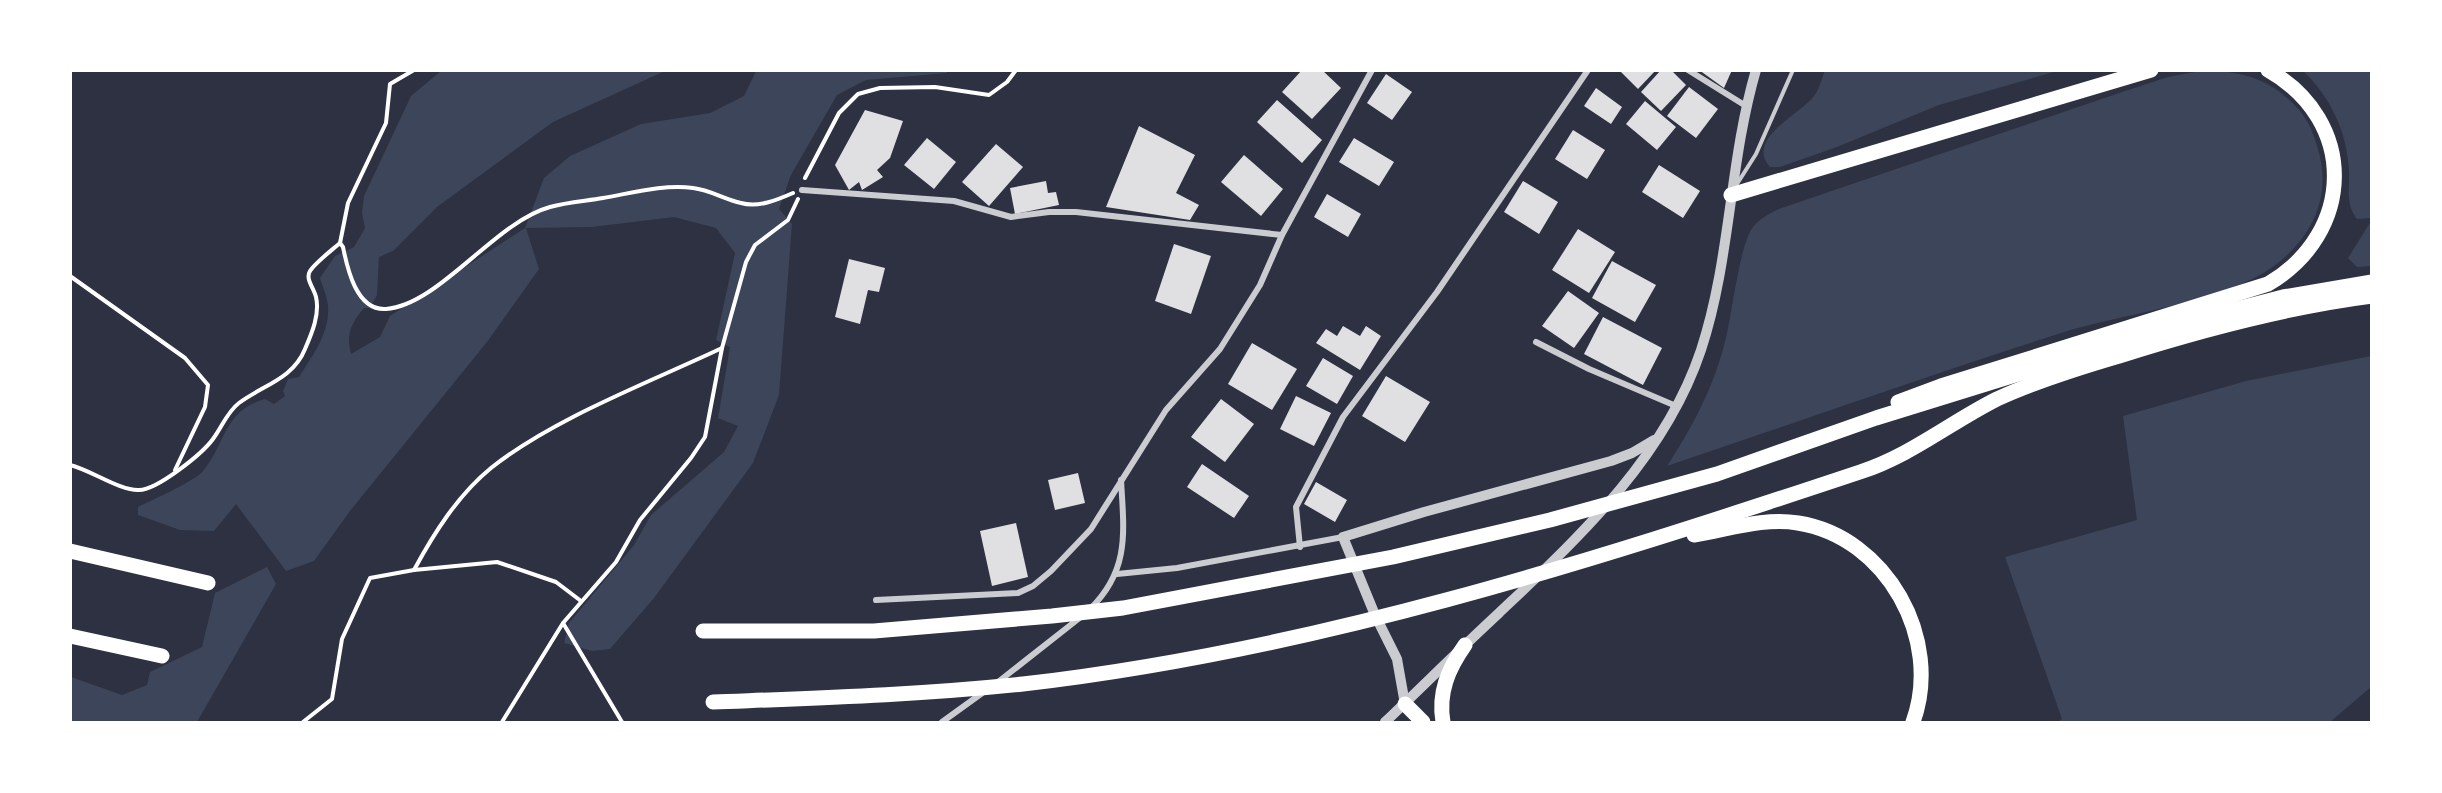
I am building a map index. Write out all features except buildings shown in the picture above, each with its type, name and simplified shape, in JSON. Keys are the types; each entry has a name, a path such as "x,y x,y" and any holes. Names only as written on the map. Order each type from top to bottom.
{"highway":[{"path":"1731,195 2151,70"},
{"path":"1876,418 1899,402 1930,390 2268,284 2295,267 2312,248 2328,221 2334,196 2334,166 2329,141 2314,108 2296,89 2268,70"},
{"path":"703,632 874,631 1052,616 1124,608 1393,557 1550,520 1717,474 1876,418 2186,322 2283,297 2372,282"},
{"path":"712,702 1023,684 1223,652 1418,609 1642,545 1881,465 1997,400 2062,374 2225,326 2299,308 2372,296"},
{"path":"1642,545 1778,522 1814,526 1853,546 1869,558 1893,584 1911,621 1920,660 1922,686 1913,723"},
{"path":"70,551 208,583"},
{"path":"70,636 162,656"},
{"path":"1443,723 1442,699 1445,682 1465,645"},
{"path":"1405,704 1423,723"}],"street":[{"path":"876,600 1018,593 1033,586 1090,529 1166,410 1220,349 1260,285 1282,234 1372,70"},
{"path":"1300,547 1296,507 1343,417 1432,300 1588,70"},
{"path":"1688,70 1746,106"},
{"path":"1385,723 1584,531 1633,472 1657,438 1676,405 1701,351 1709,322 1746,106 1756,70"},
{"path":"802,190 954,201 1011,217 1049,212 1076,212 1282,234"},
{"path":"1536,342 1589,369 1676,405"},
{"path":"1117,574 1178,568 1344,537 1424,512 1611,461 1632,453 1657,438"},
{"path":"942,723 1078,619 1102,597 1117,574 1123,541 1121,479"},
{"path":"1344,537 1370,604 1397,659 1405,704"}],"lane":[{"path":"1731,195 1756,154 1792,70"}],"path":[{"path":"70,465 137,490 152,488 174,474 212,441 223,421 238,403 279,381 295,365 304,352 318,310 315,294 308,279 310,271 340,243 348,203 386,123 390,84 414,70"},
{"path":"502,723 563,623 616,562 640,519 691,458 705,437 722,348 752,249 788,220 807,173 833,123 850,100 858,94 880,88 935,87 989,94 1007,82 1016,70"},
{"path":"340,243 343,246 353,283 363,298 376,308 384,309 416,298 522,218 549,207 670,187 694,188 741,204 762,204 802,190"},
{"path":"70,276 185,358 208,385 205,407 199,423 174,474"},
{"path":"414,570 439,528 471,487 490,469 536,436 722,348"},
{"path":"303,723 332,699 342,639 370,578 414,570 497,562 556,582 582,601"},
{"path":"563,623 622,723"}],"shaded area":[{"path":"1825,70 2057,71 1939,105 1837,147 1780,167 1770,167 1764,157 1764,146 1769,137 1814,96"},
{"path":"441,71 665,71 553,122 437,207 393,251 379,257 377,295 370,308 364,308 353,324 349,334 351,354 380,337 390,316 525,228 544,178 570,156 641,124 710,113 744,96 756,71 947,71 947,73 866,80 837,95 791,175 779,209 792,224 779,395 753,463 654,598 610,649 592,651 564,643 569,623 634,545 651,515 724,452 738,426 718,418 730,347 716,340 735,253 716,228 674,217 592,227 526,228 539,269 487,342 350,511 314,561 286,571 236,504 214,531 180,530 138,515 138,507 183,485 203,471 233,419 241,411 265,399 274,404 285,396 283,391 288,379 299,377 319,344 326,326 328,306 320,278 335,256 354,247 365,228 362,213 364,196 411,96"},
{"path":"2200,71 2229,72 2255,78 2267,84 2300,111 2313,134 2322,166 2321,199 2309,229 2288,255 2274,266 2228,289 2201,298 2061,333 1667,466 1696,417 1712,383 1724,347 1743,250 1751,230 1762,219 1776,210 2122,92 2168,77"},
{"path":"2303,71 2368,71 2371,74 2371,218 2357,219 2353,213 2349,202 2348,156 2341,129 2329,103"},
{"path":"2371,221 2371,266 2357,267 2348,258"},
{"path":"2371,356 2371,687 2330,722 2058,722 2062,719 2005,557 2137,520 2123,416 2246,381"},
{"path":"267,567 276,584 197,722 71,722 71,677 122,695 147,685 150,672 202,647 215,593"}]}
